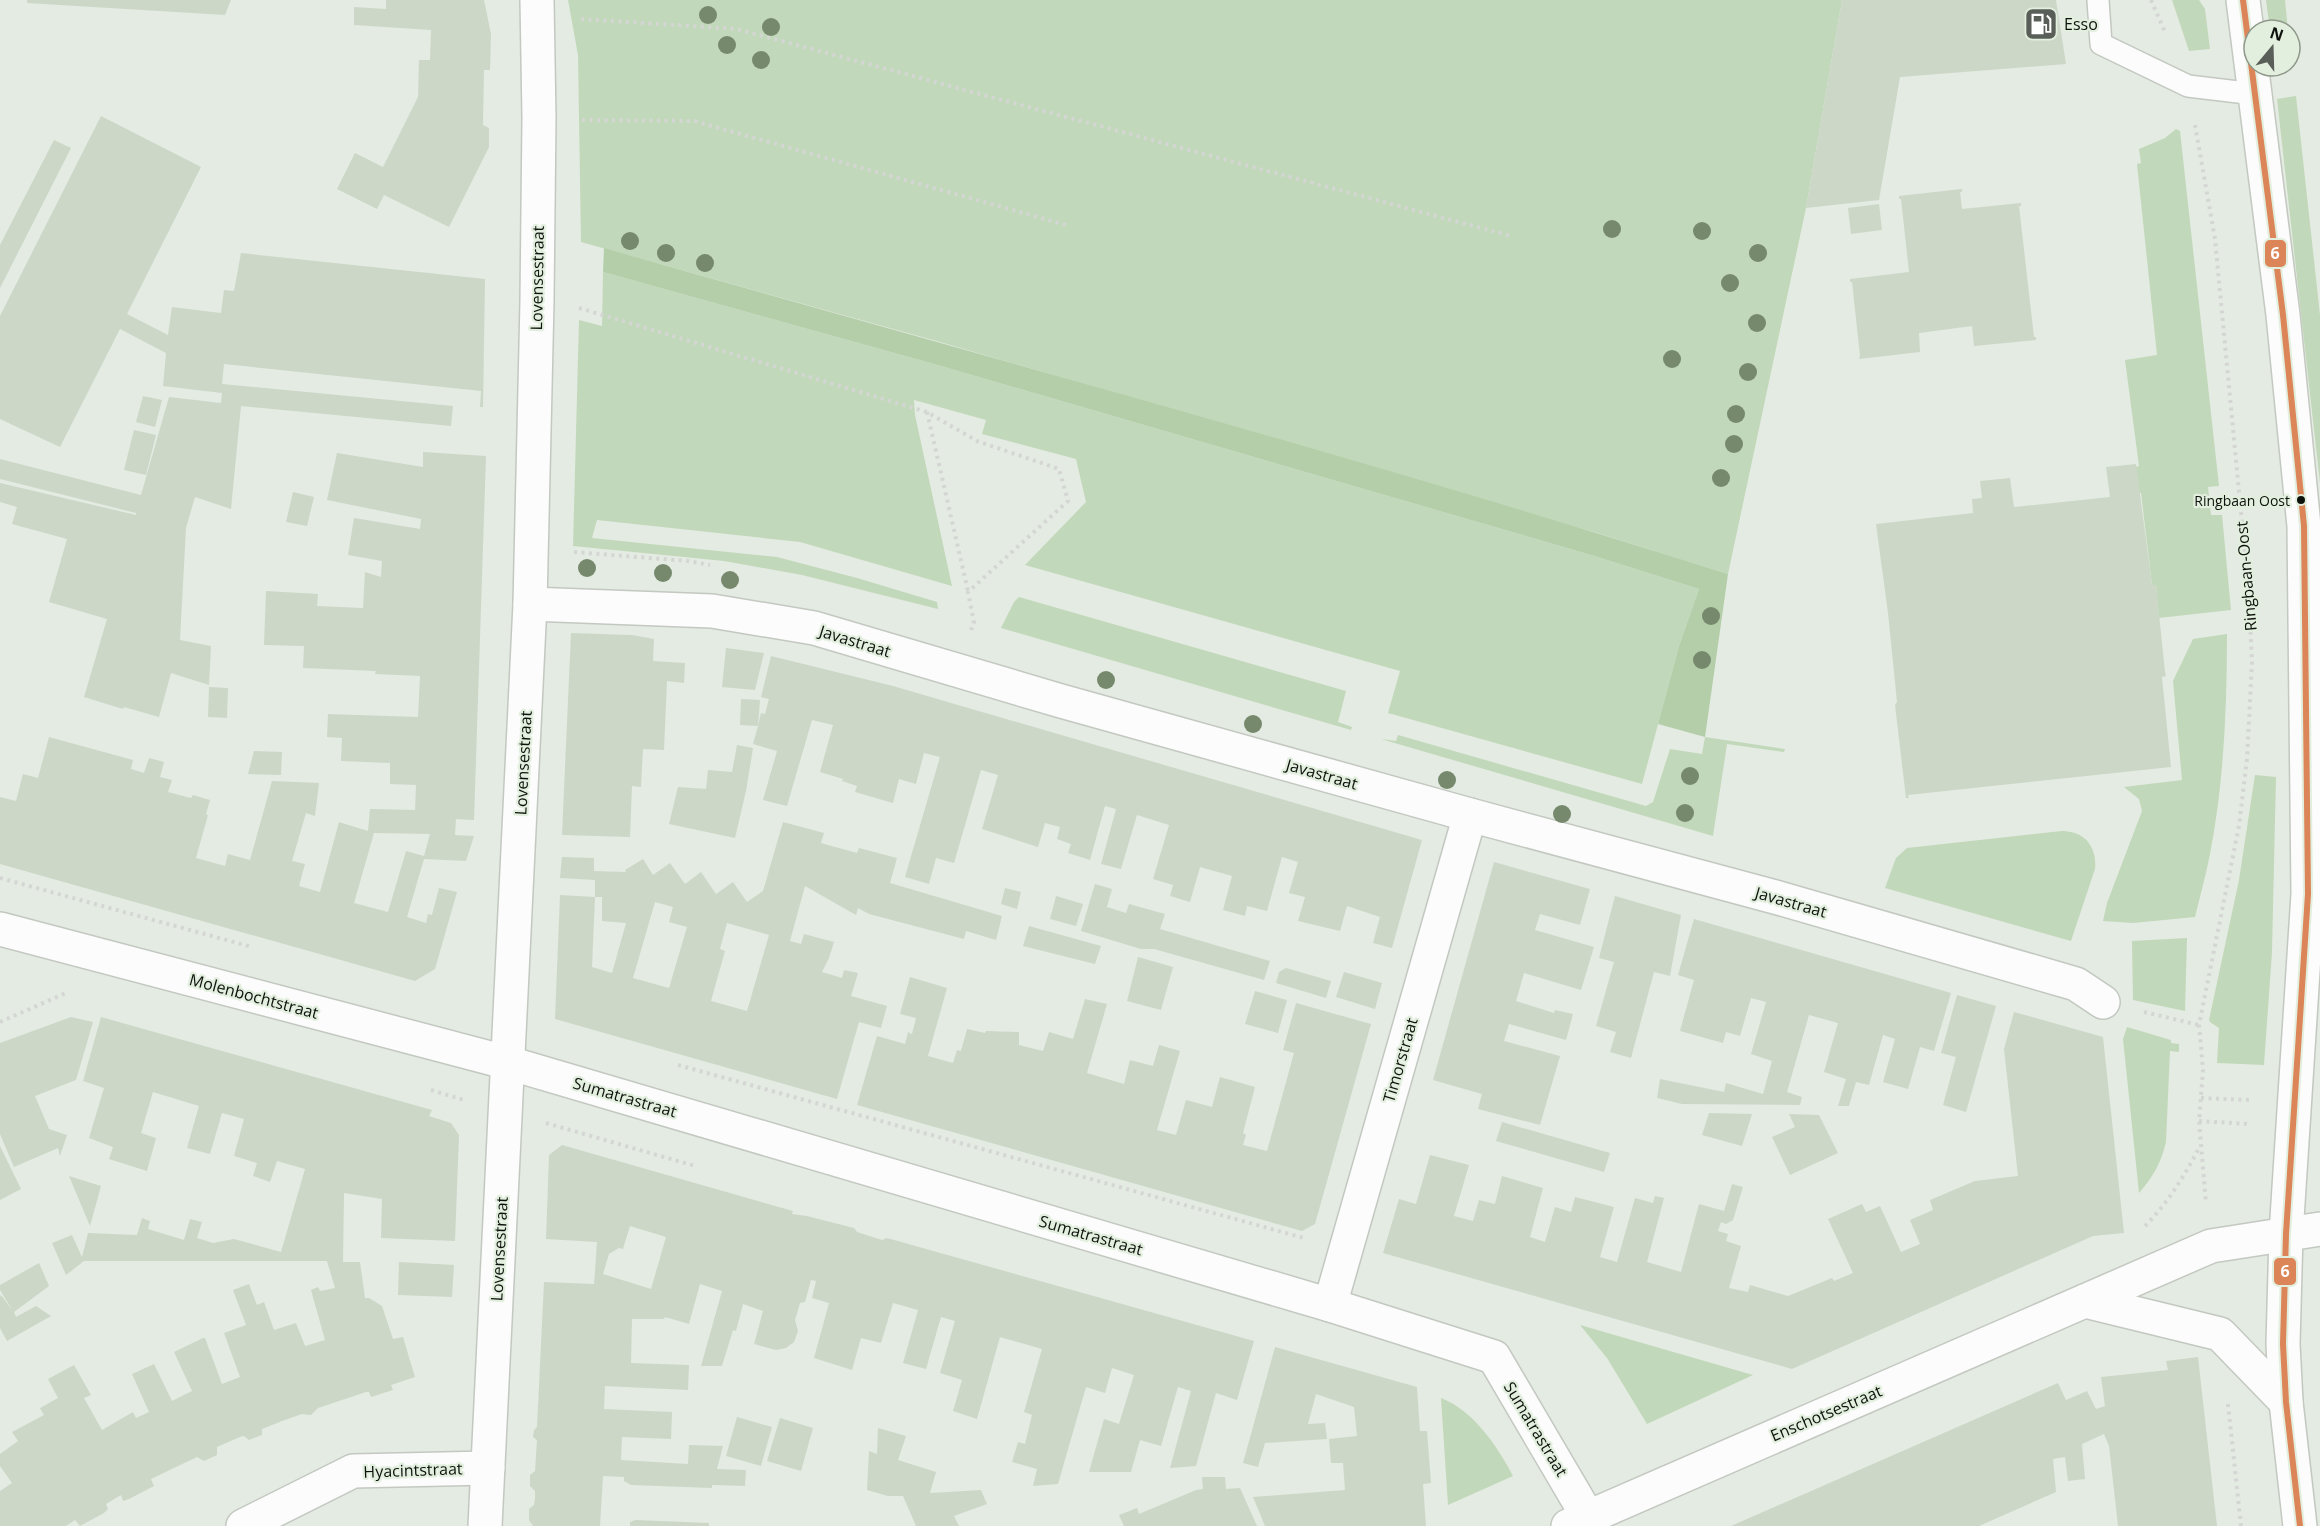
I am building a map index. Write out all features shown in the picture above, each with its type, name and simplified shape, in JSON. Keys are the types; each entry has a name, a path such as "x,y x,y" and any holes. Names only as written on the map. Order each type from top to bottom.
{"street":[{"path":"2243,0 2283,315 2304,525 2308,894 2286,1234 2283,1344 2286,1402 2300,1526"},
{"name":"Lovensestraat","path":"485,1526 530,604 537,301 539,118 537,10"},
{"name":"Javastraat","path":"530,604 712,611 814,628 959,672 1470,815 1764,894 2076,984 2103,1002"},
{"name":"Timorstraat","path":"1330,1305 1470,815"},
{"path":"2308,894 2320,941"},
{"name":"Molenbochtstraat","path":"0,929 509,1063"},
{"name":"Sumatrastraat","path":"509,1063 1330,1305 1494,1358 1578,1521"},
{"name":"Enschotsestraat","path":"1578,1521 2211,1246 2320,1229"},
{"path":"2085,1301 2220,1334 2286,1402"},
{"name":"Hyacintstraat","path":"243,1526 353,1471 488,1468"}],"lane":[{"path":"2098,0 2101,44 2188,86 2255,94"}],"path":[{"name":"Ringbaan-Oost","path":"2151,0 2188,86 2215,239 2249,597 2252,663 2247,759 2239,826 2199,1025 2203,1070 2199,1121"},
{"path":"537,10 573,18 737,29 1511,236"},
{"path":"539,118 694,121 1066,225"},
{"path":"537,301 574,307 927,412 977,441 1059,469 1068,501 968,592"},
{"path":"927,412 974,623 959,672"},
{"path":"0,1022 75,989"},
{"path":"2103,1002 2199,1025"}],"green space":[{"path":"568,0 1842,0 1806,208 1728,574 1597,533 940,342 581,242 578,55"},
{"path":"2172,0 2199,0 2205,9 2210,49 2189,51"},
{"path":"2266,0 2285,0 2287,18 2268,18"},
{"path":"2296,96 2320,315 2320,483 2277,99"},
{"path":"2176,129 2180,131 2219,486 2208,487 2211,515 2222,515 2231,610 2159,618 2156,585 2152,585 2141,493 2139,493 2136,467 2139,466 2125,360 2157,355 2137,164 2141,163 2139,149 2165,138"},
{"path":"604,248 1308,447 1728,574 1705,737 1658,724 1679,646 1699,589 1591,555 934,364 603,272"},
{"path":"603,272 934,364 1591,555 1699,589 1679,646 1642,784 1388,713 1400,671 1025,565 1086,502 1076,459 982,434 986,420 914,400 915,415 952,586 800,542 597,520 592,538 777,557 937,602 938,609 802,575 724,561 573,546 579,320 602,326"},
{"path":"1019,597 1346,691 1338,722 1352,727 1351,730 1001,628 1014,602"},
{"path":"2227,634 2225,717 2219,800 2210,854 2195,917 2133,923 2103,921 2107,903 2142,811 2139,799 2124,787 2182,780 2173,681 2193,639"},
{"path":"1398,735 1646,806 1653,802 1670,749 1702,754 1705,737 1785,749 1784,752 1727,744 1713,836 1381,739 1396,741"},
{"path":"2255,775 2276,777 2272,952 2264,1065 2217,1063 2219,1028 2209,1020 2239,880"},
{"path":"2062,831 2083,837 2092,847 2095,861 2095,869 2071,941 1885,888 1896,858 1907,848"},
{"path":"2187,938 2185,1011 2133,1000 2132,941"},
{"path":"2127,1027 2179,1044 2179,1052 2170,1051 2164,1150 2156,1169 2139,1193 2123,1039"},
{"path":"1580,1325 1753,1375 1647,1424 1607,1358"},
{"path":"1441,1398 1464,1411 1474,1420 1500,1453 1513,1476 1448,1505"}],"building":[{"path":"27,0 231,0 225,15 27,3"},
{"path":"386,0 484,0 491,34 490,70 484,70 483,125 489,128 489,147 449,227 384,195 377,209 337,189 355,153 383,167 418,97 419,60 430,60 431,30 354,25 354,7 386,9"},
{"path":"1842,0 2056,0 2066,64 1900,77 1879,200 1806,208"},
{"path":"101,116 201,167 127,314 168,335 172,307 221,313 224,290 234,291 241,253 485,279 483,407 480,407 481,391 224,364 222,384 453,406 451,426 241,406 231,509 195,497 186,528 180,640 211,646 209,685 171,673 159,717 84,697 107,619 49,602 67,539 12,524 17,507 0,502 0,483 136,515 136,513 0,479 0,459 141,495 169,397 221,403 222,393 163,386 166,353 120,329 60,447 0,419 0,316"},
{"path":"54,140 71,148 0,288 0,245"},
{"path":"1962,189 1960,192 1962,209 2021,203 2019,206 2036,340 1974,346 1972,326 1919,333 1920,352 1859,359 1850,279 1909,272 1899,196"},
{"path":"1879,204 1882,230 1851,234 1848,208"},
{"path":"143,396 162,400 155,427 136,422"},
{"path":"134,430 156,435 146,475 124,470"},
{"path":"423,452 486,456 474,820 456,819 455,835 474,836 466,861 424,859 407,917 426,923 428,914 432,915 439,888 457,892 435,969 415,981 0,864 0,797 16,801 23,774 38,778 49,737 133,760 131,769 144,773 149,758 164,762 160,777 172,780 168,792 210,800 196,858 225,866 228,854 250,860 272,781 319,783 315,816 306,813 292,861 305,864 299,886 320,892 339,822 368,831 370,809 415,810 416,785 390,784 390,763 341,761 342,738 327,737 328,714 418,717 420,676 375,674 376,671 303,668 304,646 264,645 266,591 318,594 317,606 363,608 365,572 381,577 382,561 348,555 354,518 420,529 421,519 327,500 337,453 423,467","holes":["374,833 430,834 424,856 406,851 388,912 354,903"]},
{"path":"2136,464 2152,585 2156,585 2166,676 2162,677 2171,767 1908,795 1909,798 1906,798 1895,705 1897,702 1888,613 1876,524 1973,513 1972,499 1982,498 1980,481 2010,478 2014,507 2110,497 2106,467"},
{"path":"293,492 314,497 307,526 286,522"},
{"path":"571,633 632,635 654,639 653,661 685,663 684,683 667,681 664,750 643,749 641,787 632,786 630,837 562,835"},
{"path":"726,648 764,653 755,690 722,687"},
{"path":"771,656 893,686 1422,840 1392,948 1373,943 1380,917 1347,906 1340,931 1298,921 1305,897 1289,893 1298,862 1282,857 1267,911 1247,906 1245,916 1223,910 1232,876 1200,867 1190,902 1170,896 1173,885 1153,879 1169,825 1137,815 1121,869 1101,864 1116,809 1105,806 1090,860 1068,853 1071,844 1057,839 1060,827 1045,823 1038,847 982,829 998,775 981,770 954,863 936,858 929,884 905,877 940,757 924,753 916,784 899,779 893,803 855,792 857,786 820,772 833,725 812,720 787,806 763,800 777,751 753,744 761,713 765,714 769,699 761,697"},
{"path":"209,687 228,688 227,718 208,717"},
{"path":"741,699 760,700 758,726 740,725"},
{"path":"737,745 753,748 735,838 669,824 678,787 706,789 708,770 732,772"},
{"path":"254,751 282,752 281,775 248,774"},
{"path":"783,822 824,833 821,843 857,853 859,848 897,858 890,883 1002,916 996,940 966,931 964,939 869,914 858,908 856,915 805,886 790,941 801,944 804,934 834,942 822,972 842,978 844,970 858,973 851,996 887,1006 881,1028 859,1022 837,1099 555,1019 560,895 595,897 595,880 560,878 562,857 594,858 594,871 626,872 625,870 643,859 653,875 670,863 685,884 701,872 716,894 733,882 747,902 763,891","holes":["595,897 602,897 602,921 626,923 612,973 592,967","655,902 673,907 669,922 687,927 669,988 633,978","727,923 769,935 747,1011 711,1001 725,951 720,949"]},
{"path":"1494,862 1590,889 1580,925 1540,914 1535,930 1594,947 1581,990 1524,973 1516,1001 1554,1013 1555,1010 1573,1014 1566,1040 1509,1024 1504,1041 1560,1056 1540,1125 1478,1109 1482,1094 1433,1080"},
{"path":"1095,884 1112,889 1107,907 1126,913 1129,904 1165,914 1160,929 1270,961 1264,980 1154,949 1141,949 1081,931"},
{"path":"1005,888 1021,892 1017,909 1001,904"},
{"path":"1056,896 1083,904 1076,926 1050,919"},
{"path":"1615,896 1681,915 1670,976 1654,972 1631,1058 1610,1052 1616,1032 1596,1026 1614,962 1599,958"},
{"path":"1694,919 1951,993 1934,1051 1920,1047 1908,1089 1883,1082 1895,1039 1883,1035 1869,1085 1856,1082 1849,1106 1838,1106 1846,1079 1824,1072 1838,1023 1809,1015 1787,1092 1802,1097 1800,1105 1682,1104 1657,1098 1660,1079 1724,1092 1726,1083 1763,1094 1772,1061 1751,1054 1766,1002 1751,998 1740,1036 1726,1032 1723,1043 1680,1031 1694,980 1678,975"},
{"path":"1029,926 1101,946 1095,964 1023,946"},
{"path":"1138,957 1173,967 1161,1010 1127,1001"},
{"path":"1286,968 1331,981 1326,998 1276,983 1279,972"},
{"path":"1344,972 1382,983 1375,1009 1336,997"},
{"path":"910,977 947,988 928,1056 953,1063 957,1050 961,1051 967,1029 985,1033 986,1031 1019,1032 1019,1045 1043,1051 1049,1032 1073,1039 1085,999 1107,1004 1087,1073 1124,1084 1130,1060 1153,1066 1159,1045 1180,1051 1157,1130 1176,1135 1186,1100 1212,1107 1220,1077 1255,1087 1243,1133 1246,1135 1243,1145 1267,1151 1294,1053 1283,1050 1296,1003 1371,1024 1315,1224 1302,1231 857,1105 877,1036 905,1044 908,1032 912,1034 916,1018 900,1014"},
{"path":"1255,991 1287,1000 1278,1033 1245,1024"},
{"path":"1957,995 1996,1006 1966,1112 1943,1105 1956,1057 1941,1053"},
{"path":"2014,1012 2103,1037 2124,1233 2093,1236 1792,1369 1383,1253 1399,1199 1416,1204 1430,1155 1469,1165 1454,1216 1473,1221 1479,1200 1495,1204 1502,1176 1543,1188 1530,1237 1545,1242 1555,1207 1571,1212 1575,1197 1614,1207 1600,1257 1617,1262 1635,1198 1653,1203 1655,1196 1664,1198 1647,1262 1681,1272 1699,1204 1724,1211 1732,1184 1743,1187 1733,1220 1726,1224 1721,1222 1718,1231 1728,1234 1726,1241 1741,1246 1729,1288 1748,1292 1750,1285 1788,1296 1832,1278 1834,1281 1853,1273 1828,1219 1862,1204 1866,1212 1880,1206 1901,1252 1920,1244 1910,1220 1933,1210 1930,1200 1975,1181 2018,1176 2004,1049"},
{"path":"71,1017 93,1022 76,1080 35,1096 49,1129 67,1135 60,1156 58,1148 14,1167 0,1134 0,1043"},
{"path":"101,1017 432,1110 429,1116 451,1123 459,1135 455,1241 381,1238 382,1199 344,1193 343,1262 360,1262 365,1298 382,1306 393,1339 403,1337 415,1377 391,1385 393,1390 371,1397 369,1392 366,1392 318,1408 311,1415 302,1414 262,1429 262,1435 249,1440 244,1436 217,1447 217,1455 204,1461 197,1457 151,1479 154,1486 123,1501 121,1495 106,1504 108,1509 104,1513 80,1526 75,1520 66,1526 0,1526 0,1491 12,1483 0,1466 0,1454 18,1441 12,1432 44,1415 40,1408 58,1398 48,1379 74,1365 91,1395 84,1398 102,1430 133,1412 136,1418 149,1412 132,1374 154,1364 172,1401 192,1391 174,1352 203,1338 205,1338 222,1384 240,1377 224,1333 246,1325 233,1290 249,1284 257,1305 264,1302 274,1330 296,1323 305,1346 325,1340 311,1290 318,1287 320,1291 335,1288 327,1261 84,1261 66,1275 52,1243 72,1235 82,1257 88,1233 137,1235 142,1218 150,1221 148,1229 184,1240 190,1219 202,1222 197,1238 213,1243 234,1239 281,1252 305,1169 277,1161 270,1182 253,1176 257,1163 234,1156 244,1119 222,1113 210,1154 187,1148 199,1106 153,1092 141,1133 156,1138 147,1171 109,1159 113,1147 89,1138 104,1088 83,1081"},
{"path":"1709,1113 1752,1114 1742,1146 1702,1135"},
{"path":"1789,1114 1819,1115 1838,1153 1790,1175 1772,1137 1795,1127"},
{"path":"1502,1122 1610,1153 1604,1172 1496,1141"},
{"path":"562,1145 793,1211 792,1214 854,1228 857,1232 882,1240 887,1238 1254,1341 1237,1400 1216,1393 1196,1466 1170,1468 1191,1391 1178,1387 1161,1446 1140,1440 1131,1472 1089,1472 1104,1419 1119,1424 1134,1375 1112,1368 1105,1393 1086,1387 1058,1484 1033,1486 1037,1469 1012,1462 1018,1442 1025,1444 1032,1415 1024,1412 1042,1349 1000,1337 977,1419 953,1411 962,1380 940,1373 955,1321 941,1317 926,1369 903,1363 918,1310 893,1303 881,1343 861,1338 852,1370 814,1358 829,1303 812,1298 816,1281 811,1280 805,1302 800,1303 795,1320 798,1331 794,1342 786,1348 776,1350 754,1344 763,1311 743,1304 736,1331 733,1330 722,1366 701,1366 722,1291 700,1284 689,1324 665,1317 664,1319 632,1319 631,1363 689,1365 688,1390 605,1386 604,1409 672,1412 671,1439 622,1437 621,1460 688,1464 689,1445 723,1446 717,1469 746,1470 745,1486 712,1485 712,1488 631,1485 624,1481 624,1477 603,1476 600,1526 533,1526 529,1520 529,1509 534,1505 535,1491 530,1486 530,1475 535,1471 537,1440 533,1437 537,1427 544,1282 594,1284 597,1242 546,1239 549,1155","holes":["630,1226 666,1237 651,1289 603,1274 609,1254 619,1248 623,1249"]},
{"path":"0,1146 21,1189 0,1200"},
{"path":"69,1176 101,1186 90,1226"},
{"path":"399,1262 454,1265 452,1297 398,1295"},
{"path":"39,1263 49,1286 14,1312 16,1317 36,1306 51,1316 7,1341 0,1328 1,1295 13,1311 0,1290 0,1285"},
{"path":"1275,1347 1417,1387 1420,1431 1427,1431 1431,1483 1423,1484 1426,1526 1265,1526 1253,1497 1345,1490 1343,1463 1331,1463 1329,1439 1357,1436 1354,1407 1316,1394 1308,1424 1325,1423 1327,1439 1265,1443 1258,1467 1243,1463"},
{"path":"2198,1357 2217,1526 2118,1526 2109,1446 2104,1434 2082,1444 2085,1479 2068,1481 2065,1457 2053,1459 2056,1492 1979,1526 1731,1526 2058,1383 2066,1400 2087,1391 2096,1409 2105,1406 2101,1377 2168,1370 2166,1361"},
{"path":"737,1417 772,1427 761,1466 726,1456"},
{"path":"780,1418 813,1428 801,1471 767,1461"},
{"path":"878,1428 906,1436 898,1460 936,1472 930,1493 981,1490 987,1504 954,1516 959,1526 916,1526 903,1496 888,1496 867,1490 869,1451 877,1454"},
{"path":"1202,1477 1225,1477 1226,1489 1240,1488 1257,1526 1124,1526 1119,1515 1137,1508 1139,1514 1203,1489"},
{"path":"635,1520 709,1523 709,1526 630,1526 630,1522"}],"transit line":[{"name":"6","path":"2243,0 2283,315 2304,526 2308,894 2286,1234 2283,1344 2286,1402 2300,1526"}],"place":[{"name":"Esso","path":"2041,24"},
{"name":"Ringbaan Oost","path":"2301,500"}]}
